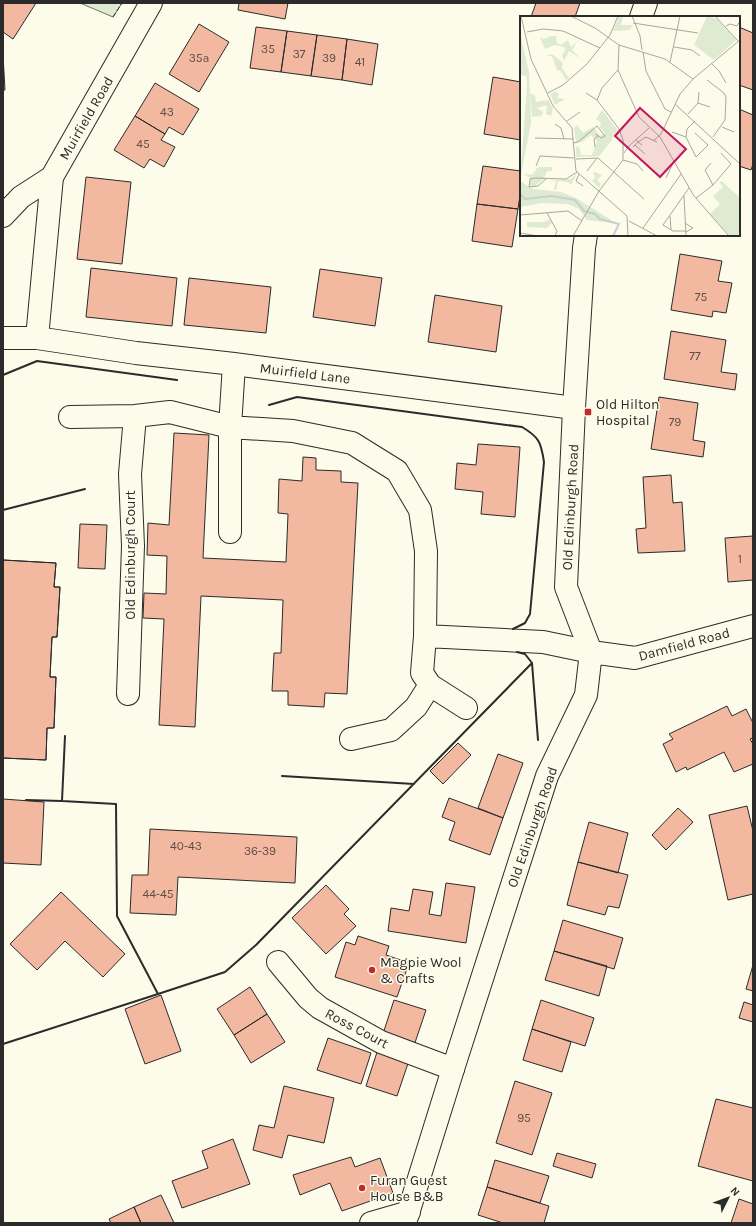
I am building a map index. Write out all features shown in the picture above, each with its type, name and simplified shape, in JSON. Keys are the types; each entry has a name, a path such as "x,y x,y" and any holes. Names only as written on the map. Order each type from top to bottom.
{"street":[{"name":"Muirfield Road","path":"3,216 21,197 52,178 151,3"},
{"path":"641,16 646,3"},
{"path":"37,338 52,178"},
{"name":"Old Edinburgh Road","path":"407,1218 547,776 586,695 591,652 566,587 574,408 586,236"},
{"name":"Muirfield Lane","path":"3,338 37,338 136,354 234,364 574,408"},
{"path":"230,532 230,427 234,364"},
{"path":"70,416 135,416 170,412 230,427 293,431 352,443 397,471 420,510 426,551 425,636 422,673 430,685 466,708"},
{"name":"Old Edinburgh Court","path":"128,694 133,546 130,474 135,416"},
{"name":"Damfield Road","path":"591,652 635,658 753,626"},
{"path":"425,636 543,642 591,652"},
{"path":"351,739 391,730 416,707 430,685"},
{"name":"Ross Court","path":"278,962 308,998 320,1008 381,1042 453,1069"},
{"path":"371,1223 407,1218"}],"green space":[{"path":"80,3 122,3 113,17"}],"building":[{"path":"3,3 36,3 13,39 3,32"},
{"path":"239,3 288,3 285,19 238,10"},
{"path":"536,3 580,3 575,16 531,16"},
{"path":"199,24 229,42 199,92 169,74"},
{"path":"256,27 287,31 281,72 250,68"},
{"path":"740,27 753,33 753,90 740,85"},
{"path":"287,31 317,35 311,76 281,72"},
{"path":"317,35 347,39 342,80 311,76"},
{"path":"347,39 378,44 372,85 342,80"},
{"path":"3,55 5,90 3,90"},
{"path":"493,77 520,82 520,140 484,134"},
{"path":"155,83 199,109 183,135 169,127 165,134 135,116"},
{"path":"740,109 753,115 753,164 751,170 740,166"},
{"path":"135,116 165,134 161,140 175,147 164,167 150,159 144,168 114,150"},
{"path":"483,166 520,171 520,195 518,209 477,204"},
{"path":"86,177 131,182 122,264 77,259"},
{"path":"477,204 518,209 512,247 472,241"},
{"path":"680,254 722,261 718,281 732,283 726,313 713,311 712,317 671,310"},
{"path":"91,268 177,278 172,326 86,317"},
{"path":"320,269 382,278 375,326 313,317"},
{"path":"189,278 271,287 266,333 184,325"},
{"path":"435,295 502,306 496,352 428,342"},
{"path":"671,331 726,340 721,372 737,374 735,390 664,379"},
{"path":"659,397 698,403 693,440 705,442 703,457 651,449"},
{"path":"174,433 209,435 203,558 286,562 288,514 278,513 279,479 302,481 303,457 316,458 316,470 341,471 341,482 358,483 347,694 325,693 324,707 288,705 288,691 272,691 274,653 281,653 283,600 201,596 195,727 159,725 164,619 143,618 144,593 166,594 167,556 147,555 148,523 169,525"},
{"path":"478,444 520,447 515,517 481,514 483,492 455,489 457,463 476,465"},
{"path":"671,475 673,503 682,502 685,551 638,553 636,529 646,528 643,477"},
{"path":"80,524 107,525 105,569 78,568"},
{"path":"753,536 753,580 728,582 725,538"},
{"path":"3,560 56,563 54,587 60,587 57,637 52,637 50,677 56,677 54,728 47,728 46,760 3,758"},
{"path":"3,560 56,563 54,587 60,587 57,637 52,637 50,677 56,677 54,728 47,728 46,760 3,758"},
{"path":"727,706 732,716 746,709 753,723 753,738 750,739 753,744 753,764 734,772 724,752 687,770 686,767 676,772 663,744 673,739 669,734"},
{"path":"458,743 471,755 443,784 430,771"},
{"path":"498,754 523,763 503,818 478,808"},
{"path":"449,798 503,818 490,855 449,840 455,822 442,817"},
{"path":"3,799 44,802 41,865 3,863"},
{"path":"747,806 753,831 753,894 728,900 709,815"},
{"path":"678,808 693,822 666,850 652,835"},
{"path":"589,822 628,833 618,873 578,862"},
{"path":"150,829 297,837 295,883 178,877 176,915 130,913 132,875 148,875"},
{"path":"578,862 628,875 619,908 608,906 605,915 567,905"},
{"path":"446,883 475,887 466,943 388,931 391,908 409,911 413,889 433,892 429,914 441,916"},
{"path":"326,885 349,909 344,914 356,926 326,954 292,918"},
{"path":"61,892 125,954 103,977 65,941 37,970 10,944"},
{"path":"563,920 623,938 614,969 554,951"},
{"name":"Magpie Wool & Crafts","path":"358,936 389,946 386,955 409,963 397,997 335,977 346,942 355,945"},
{"path":"554,951 607,966 599,996 545,980"},
{"path":"753,965 753,991 746,989"},
{"path":"250,987 267,1014 234,1035 217,1009"},
{"path":"161,995 181,1051 145,1064 125,1009"},
{"path":"394,1000 426,1010 397,1096 366,1086"},
{"path":"541,1000 594,1018 585,1046 532,1029"},
{"path":"744,1002 753,1005 753,1022 739,1018"},
{"path":"267,1014 285,1042 251,1063 234,1035"},
{"path":"532,1029 571,1042 562,1072 523,1060"},
{"path":"328,1038 371,1053 361,1084 317,1070"},
{"path":"515,1081 552,1093 532,1155 496,1143"},
{"path":"284,1086 334,1098 324,1143 288,1135 282,1158 253,1150 259,1125 274,1128"},
{"path":"716,1099 753,1108 753,1181 698,1166"},
{"path":"233,1139 250,1184 182,1208 172,1181 208,1168 202,1151"},
{"path":"557,1153 596,1164 592,1178 553,1166"},
{"name":"Furan Guest House B&B","path":"351,1157 355,1167 380,1158 393,1193 342,1211 330,1183 300,1195 293,1175"},
{"path":"495,1160 549,1176 540,1203 487,1187"},
{"path":"487,1187 549,1206 544,1223 503,1223 478,1215"},
{"path":"161,1195 174,1223 141,1223 134,1207"},
{"path":"739,1199 753,1204 753,1223 731,1223"},
{"path":"134,1207 141,1223 111,1223 109,1219"}],"fence":[{"path":"113,17 122,3"}],"wall":[{"path":"3,375 37,361 177,380"},
{"path":"269,405 297,397 522,427 536,437 542,450 544,462 530,614 525,623 513,629"},
{"path":"3,510 85,489"},
{"path":"517,652 525,654 532,663 538,740"},
{"path":"65,736 62,801 116,804 117,916 158,994 225,972 256,945 532,663"},
{"path":"282,776 414,784"},
{"path":"26,800 62,801"},
{"path":"3,1044 158,994"}],"place":[{"name":"Old Hilton Hospital","path":"588,412"},
{"name":"Magpie Wool & Crafts","path":"372,970"},
{"name":"Furan Guest House B&B","path":"362,1188"}]}
